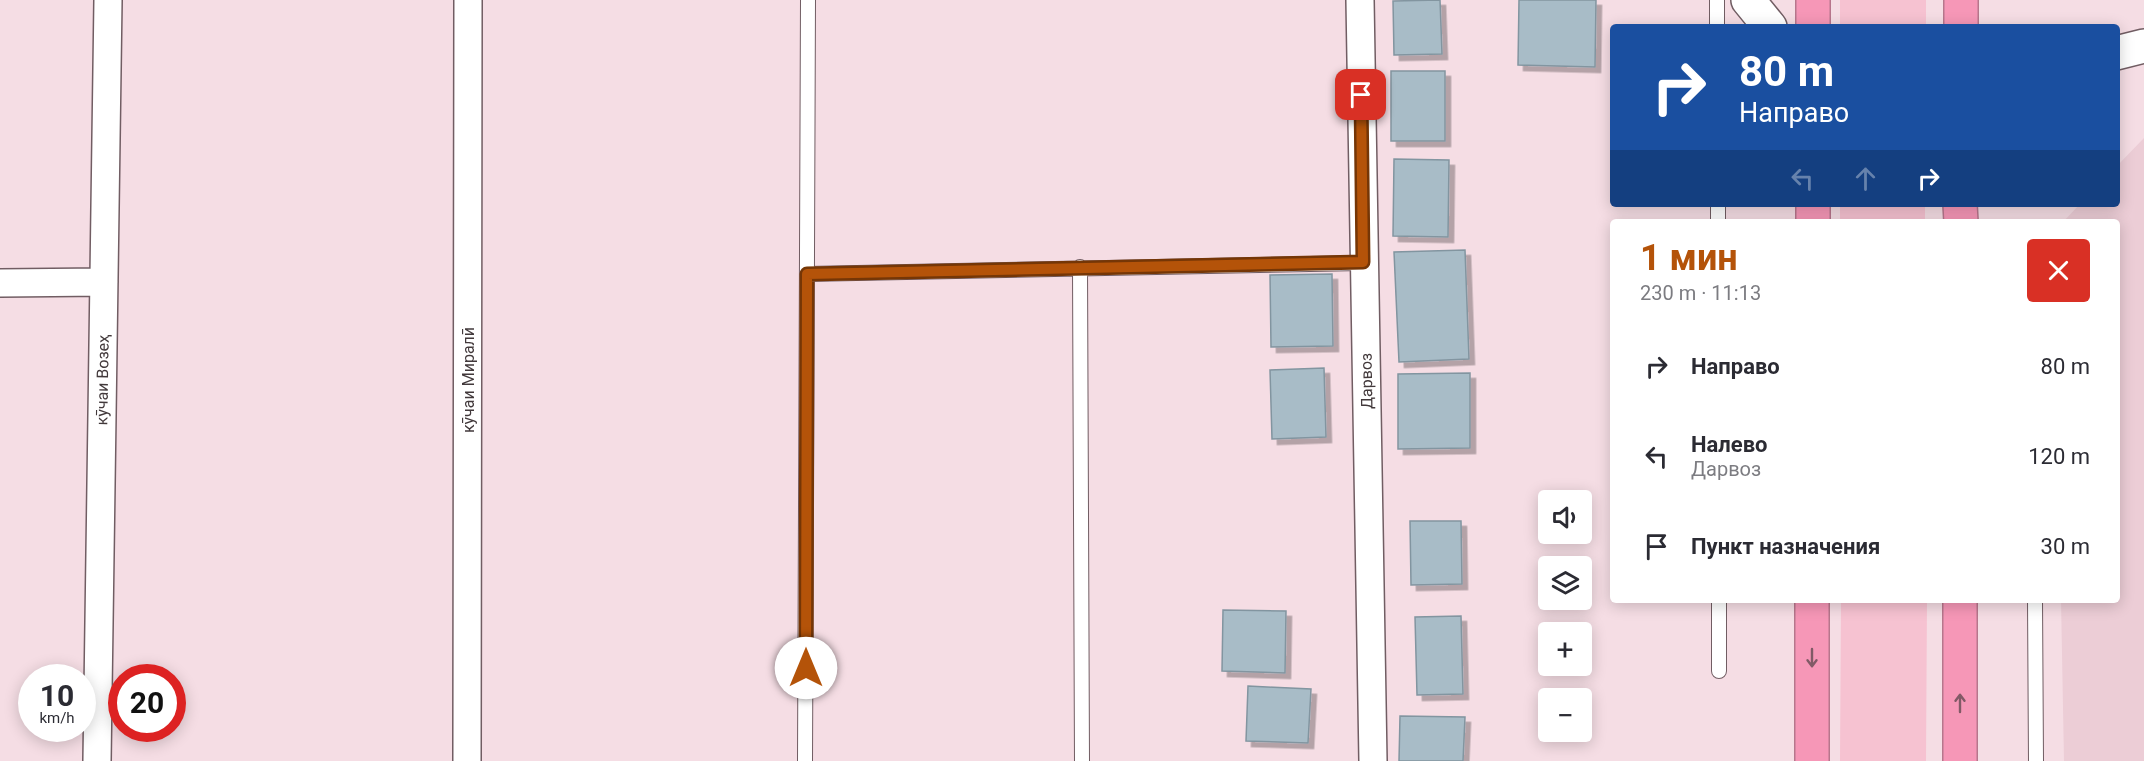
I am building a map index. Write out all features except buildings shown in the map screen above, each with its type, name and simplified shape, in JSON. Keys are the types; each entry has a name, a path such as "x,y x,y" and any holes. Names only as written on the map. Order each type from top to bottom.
{"highway":[{"path":"1814,0 1814,24"},
{"path":"1961,24 1962,0"},
{"path":"1812,603 1812,761"},
{"path":"1960,603 1960,761"}],"street":[{"name":"кӯчаи Возеҳ","path":"97,761 108,0"},
{"name":"кӯчаи Миралӣ","path":"468,0 468,761"},
{"name":"Дарвоз","path":"1360,0 1373,761"},
{"path":"1748,0 1768,24"},
{"path":"2120,52 2144,46"},
{"path":"0,283 104,282"}],"lane":[{"path":"805,761 808,0"},
{"path":"1717,0 1718,24"},
{"path":"807,274 1363,262"},
{"path":"1080,267 1082,761"},
{"path":"1719,603 1719,670"},
{"path":"2035,603 2036,761"}],"shaded area":[{"path":"1840,0 1926,0 1926,24 1840,24"},
{"path":"2144,138 2144,761 2064,761 2061,603 2120,603 2120,219 2066,219 2077,207 2120,207 2120,163"},
{"path":"1840,207 1925,207 1925,219 1840,219"},
{"path":"1841,603 1927,603 1926,761 1840,761"}],"route":[{"path":"806,668 807,274 1363,262 1361,95"}]}
